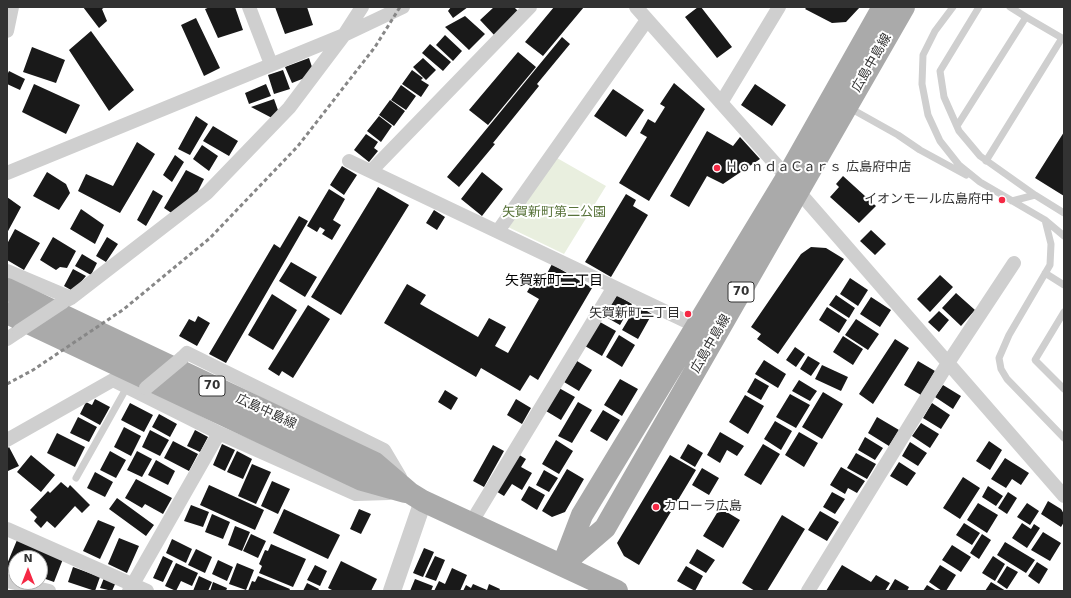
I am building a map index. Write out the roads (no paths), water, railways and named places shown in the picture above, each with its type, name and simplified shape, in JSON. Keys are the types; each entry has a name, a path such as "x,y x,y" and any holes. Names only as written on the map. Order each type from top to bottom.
{"main road":[{"name":"広島中島線","path":"562,565 605,528 793,185 883,7"},
{"name":"広島中島線","path":"562,565 582,515 696,326 848,107 904,7"},
{"name":"広島中島線","path":"7,289 375,463 416,497"},
{"name":"広島中島線","path":"7,314 362,480 416,497 562,565"},
{"path":"562,565 617,591"}],"street":[{"path":"7,31 12,7"},
{"path":"249,7 271,64"},
{"path":"11,336 67,300 207,193 289,108 344,35 362,7"},
{"path":"7,173 344,35 403,7"},
{"path":"371,171 530,7"},
{"path":"636,7 1064,496"},
{"path":"721,103 779,7"},
{"path":"498,231 647,20"},
{"path":"349,161 696,326"},
{"path":"808,591 948,363 1014,263"},
{"path":"7,271 67,300"},
{"path":"471,523 614,287"},
{"path":"144,391 184,355 384,450 416,497 392,591"},
{"path":"7,440 114,380 127,387 144,391 219,433 356,494 416,497"},
{"path":"131,587 219,433"},
{"path":"7,528 131,587 147,591"},
{"path":"7,581 49,591"}],"lane":[{"path":"953,7 935,31 923,55 922,84 928,115 940,141 959,165 980,182"},
{"path":"979,7 940,71 944,97 957,126 980,156 1035,195 1064,213"},
{"path":"986,161 1063,38 1010,7"},
{"path":"957,126 1026,17"},
{"path":"848,107 898,135 920,150 980,182 1045,220 1064,236"},
{"path":"1012,201 1035,195"},
{"path":"1045,220 1051,244 1050,264 1009,335 999,358 1001,369 1007,379 1064,438"},
{"path":"1045,273 1064,285"},
{"path":"1064,312 1035,360 1064,389"},
{"path":"76,478 127,387"}],"railway":[{"path":"7,384 33,370 124,309 210,238 298,146 375,47 400,7"}],"place":[{"name":"ＨｏｎｄａＣａｒｓ 広島府中店","path":"717,168"},
{"name":"イオンモール広島府中","path":"1002,200"},
{"name":"矢賀新町二丁目","path":"688,314"},
{"name":"カローラ広島","path":"656,507"}],"district":[{"name":"矢賀新町二丁目","path":"554,281"}],"park label":[{"name":"矢賀新町第二公園","path":"554,213"}]}
